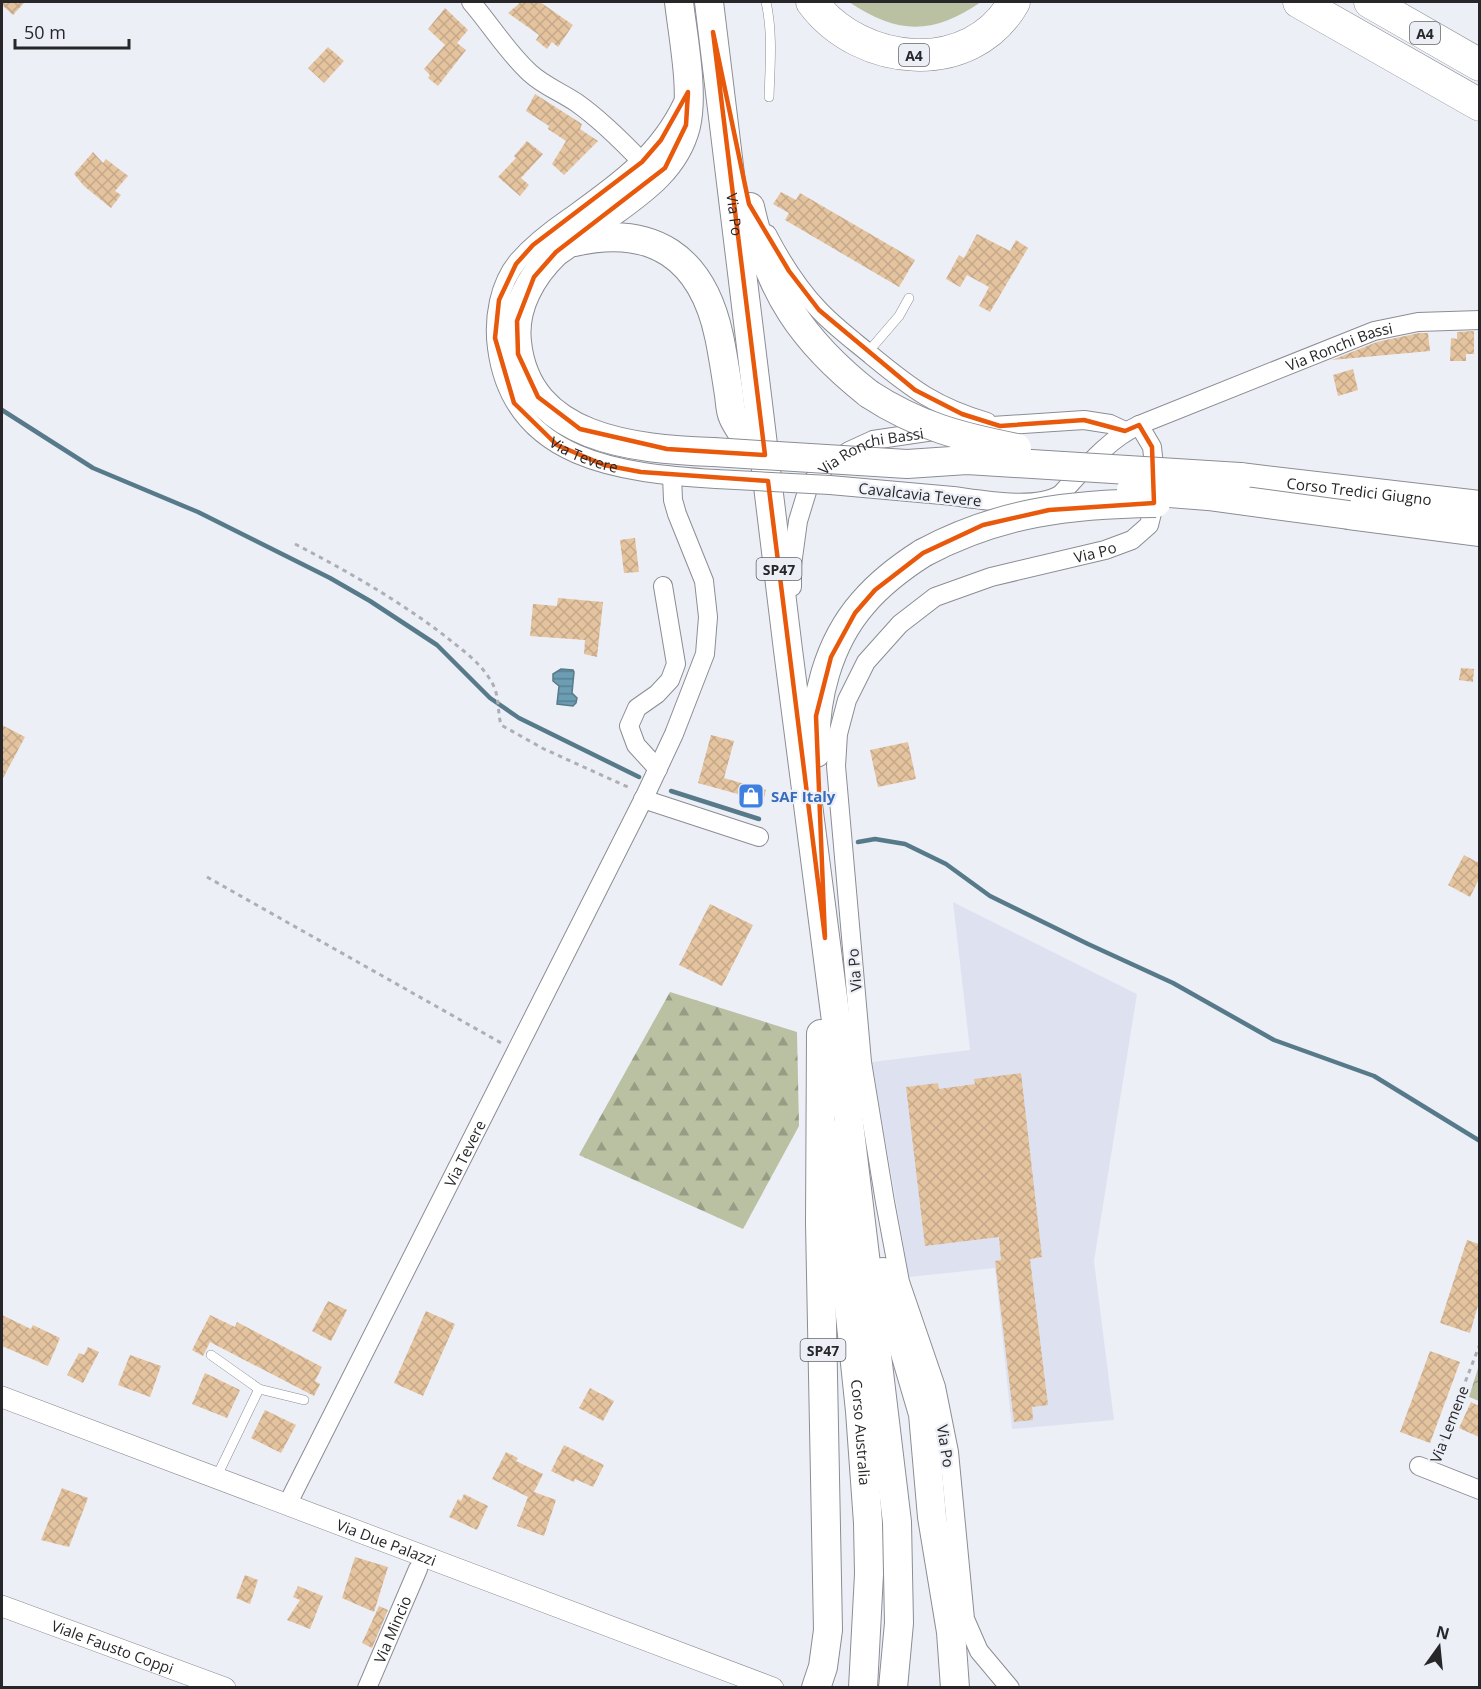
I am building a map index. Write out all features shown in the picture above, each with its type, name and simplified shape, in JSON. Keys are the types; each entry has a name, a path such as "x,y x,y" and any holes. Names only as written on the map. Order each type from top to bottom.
{"highway":[{"path":"679,2 688,92 686,125 678,147 665,168 648,186 551,257 534,277 520,307 517,328 518,354 524,374 544,404 561,418 590,433 714,465 910,464 967,460 1240,477"},
{"name":"Via Po","path":"569,243 611,236 631,238 662,247 687,268 707,296 715,318 733,417 745,437 691,2"},
{"name":"Via Po","path":"709,2 788,650 847,1106"},
{"name":"A4","path":"812,2 826,18 855,40 886,52 917,56 950,50 980,37 1001,20 1014,2"},
{"path":"836,2 850,16 873,28 892,34 911,36 932,34 955,27 972,18 991,2"},
{"name":"A4","path":"1299,2 1479,105"},
{"name":"A4","path":"1370,2 1479,65"},
{"path":"713,32 732,113 749,204 758,241 774,284 809,339 830,361 869,394 920,423 980,441 1033,451 1240,477"},
{"path":"910,464 966,475 1208,496 1349,515"},
{"name":"Corso Tredici Giugno","path":"1240,477 1479,505"},
{"name":"SP47","path":"752,490 821,1034 820,1223 828,1630 823,1667 816,1688"},
{"path":"825,938 822,840 815,738 819,697 831,657 855,613 875,590 923,553 947,540 992,522 1031,513 1087,506 1174,503 1349,515"},
{"name":"Corso Tredici Giugno","path":"1349,515 1479,532"},
{"name":"Corso Australia","path":"821,1034 860,1411 868,1523 869,1574 863,1688"},
{"name":"SP47","path":"847,1106 888,1295 923,1414 932,1517 951,1632 955,1688"},
{"name":"Corso Australia","path":"847,1106 897,1522 899,1623 893,1688"},
{"name":"SP47","path":"932,1517 932,1587 937,1688"}],"street":[{"path":"471,2 531,74 544,85 575,101 607,126 642,162"},
{"name":"Via Tevere","path":"287,1505 644,798 674,734 705,654 708,617 704,581 681,527 673,500 672,476 604,465 557,444 539,432 514,403 498,362 495,338 499,300 516,264 533,244 642,162 661,140 688,92"},
{"name":"Via Ronchi Bassi","path":"749,204 803,292 819,310 930,400 962,414 1000,426"},
{"name":"Via Ronchi Bassi","path":"788,650 793,603 792,565 798,521 809,485 825,467 849,451 873,440 947,429 1084,420 1132,428 1374,331 1418,322 1479,320"},
{"name":"Cavalcavia Tevere","path":"672,476 714,465 830,485 1027,502 1053,499 1061,494 1104,447 1132,428"},
{"name":"Via Po","path":"1010,1688 979,1651 965,1619 949,1452 936,1387 900,1282 885,1202 862,1062 836,766 838,734 847,700 866,662 900,624 935,597 991,577 1105,550 1132,540 1149,525 1157,493 1152,447 1132,428"},
{"path":"658,769 636,745 629,726 637,708 657,694 670,680 676,664 663,585"},
{"path":"644,798 759,837"},
{"name":"Via Due Palazzi","path":"2,1397 773,1688"},
{"name":"Via Lemene","path":"1425,1468 1479,1490"},
{"name":"Via Mincio","path":"367,1688 418,1569"},
{"name":"Viale Fausto Coppi","path":"2,1606 225,1688"}],"lane":[{"path":"766,2 769,14 769,97"},
{"path":"868,352 898,316 909,298"},
{"path":"210,1355 259,1389 304,1400"},
{"path":"216,1478 259,1389"}],"path":[{"path":"295,544 344,569 424,620 469,655 491,679 498,695 501,725 544,749 644,798"},
{"path":"207,877 515,1051"},
{"name":"Via Lemene","path":"1425,1468 1479,1344"}],"highlighted area":[{"path":"713,32 749,204 789,271 819,310 915,390 962,414 1000,426 1084,420 1125,431 1139,425 1152,447 1154,503 1049,510 983,525 923,553 875,590 855,613 831,657 816,716 825,938 768,481 641,472 604,465 557,445 514,403 495,338 499,300 516,264 533,245 642,162 661,140 688,92 686,125 665,168 556,252 534,277 517,321 518,354 538,397 580,429 667,449 765,455"}],"shaded area":[{"path":"953,902 1137,994 1094,1261 1114,1420 1012,1429 995,1268 909,1277 872,1062 970,1050"}],"green space":[{"path":"849,2 981,2 947,21 915,27 884,21"},
{"path":"670,992 797,1032 799,1126 743,1229 579,1155"},
{"path":"1479,1365 1479,1401 1469,1397"}],"water":[{"path":"561,669 574,672 572,693 577,698 573,706 557,704 559,686 553,681 553,674"}],"building":[{"path":"2,2 25,2 13,15 2,5"},
{"path":"521,2 540,2 573,25 558,47 552,42 547,49 536,40 539,35 508,13"},
{"path":"445,8 468,30 457,43 466,50 438,86 428,78 430,75 424,69 445,45 428,29"},
{"path":"328,47 344,61 324,83 308,68"},
{"path":"535,94 582,124 580,129 598,141 564,175 552,164 566,141 526,111"},
{"path":"527,141 543,154 521,178 529,185 520,196 498,177 516,158 514,156"},
{"path":"93,152 103,163 106,159 128,176 115,191 121,195 111,208 84,186 74,174"},
{"path":"781,192 796,200 800,193 915,260 899,287 785,220 789,213 773,204"},
{"path":"977,234 1010,251 1016,240 1028,248 990,312 979,306 989,287 967,275 960,287 946,279 959,255 964,258"},
{"path":"1474,331 1474,354 1466,354 1466,361 1450,361 1451,338 1457,339 1457,332"},
{"path":"1428,333 1430,351 1332,360 1377,342"},
{"path":"1353,369 1358,390 1338,396 1333,375"},
{"path":"635,538 639,572 624,573 620,540"},
{"path":"558,598 603,602 597,657 584,654 585,640 530,636 533,604 557,606"},
{"path":"1461,668 1474,669 1473,682 1459,680"},
{"path":"2,725 25,737 2,780"},
{"path":"711,735 734,741 724,778 766,790 763,801 698,783"},
{"path":"908,742 916,779 878,787 870,750"},
{"path":"1464,855 1479,863 1479,879 1470,897 1448,885"},
{"path":"710,904 753,925 722,986 679,965"},
{"path":"1021,1073 1042,1257 1030,1259 1048,1405 1032,1407 1033,1420 1014,1422 995,1261 1001,1260 999,1237 925,1246 906,1087 938,1083 939,1089 975,1084 974,1079"},
{"path":"1467,1240 1479,1244 1479,1302 1470,1333 1440,1323"},
{"path":"328,1301 347,1310 331,1341 312,1331"},
{"path":"426,1311 455,1324 423,1396 394,1383"},
{"path":"2,1315 31,1329 33,1325 60,1338 48,1366 2,1346"},
{"path":"210,1315 235,1327 237,1322 322,1367 315,1381 320,1384 314,1396 210,1342 203,1356 192,1350"},
{"path":"88,1347 99,1352 83,1383 67,1375 79,1353 84,1355"},
{"path":"1430,1351 1460,1362 1430,1443 1400,1432"},
{"path":"130,1355 161,1366 150,1397 118,1385"},
{"path":"205,1373 240,1390 227,1418 192,1404"},
{"path":"590,1388 614,1401 603,1421 579,1408"},
{"path":"1471,1402 1479,1406 1479,1437 1459,1428"},
{"path":"265,1410 296,1425 281,1453 251,1438"},
{"path":"564,1445 604,1465 593,1487 575,1479 574,1482 551,1471"},
{"path":"506,1452 518,1458 516,1461 543,1474 534,1492 556,1500 544,1536 517,1526 528,1497 492,1479"},
{"path":"62,1488 88,1498 69,1547 41,1540"},
{"path":"464,1494 488,1506 477,1530 449,1517 458,1499 461,1501"},
{"path":"355,1557 388,1567 374,1612 342,1598"},
{"path":"245,1575 258,1580 250,1604 236,1598"},
{"path":"298,1586 323,1596 310,1629 287,1620 300,1600 293,1597"},
{"path":"379,1606 388,1610 372,1648 362,1643"}],"waterway":[{"path":"2,410 93,468 198,512 330,578 370,601 437,645 490,698 519,718 639,777"},
{"path":"671,791 759,819"},
{"path":"858,842 875,839 905,844 946,864 990,896 1173,983 1274,1040 1374,1076 1480,1141"}],"place":[{"name":"SAF Italy","path":"751,796"}]}
